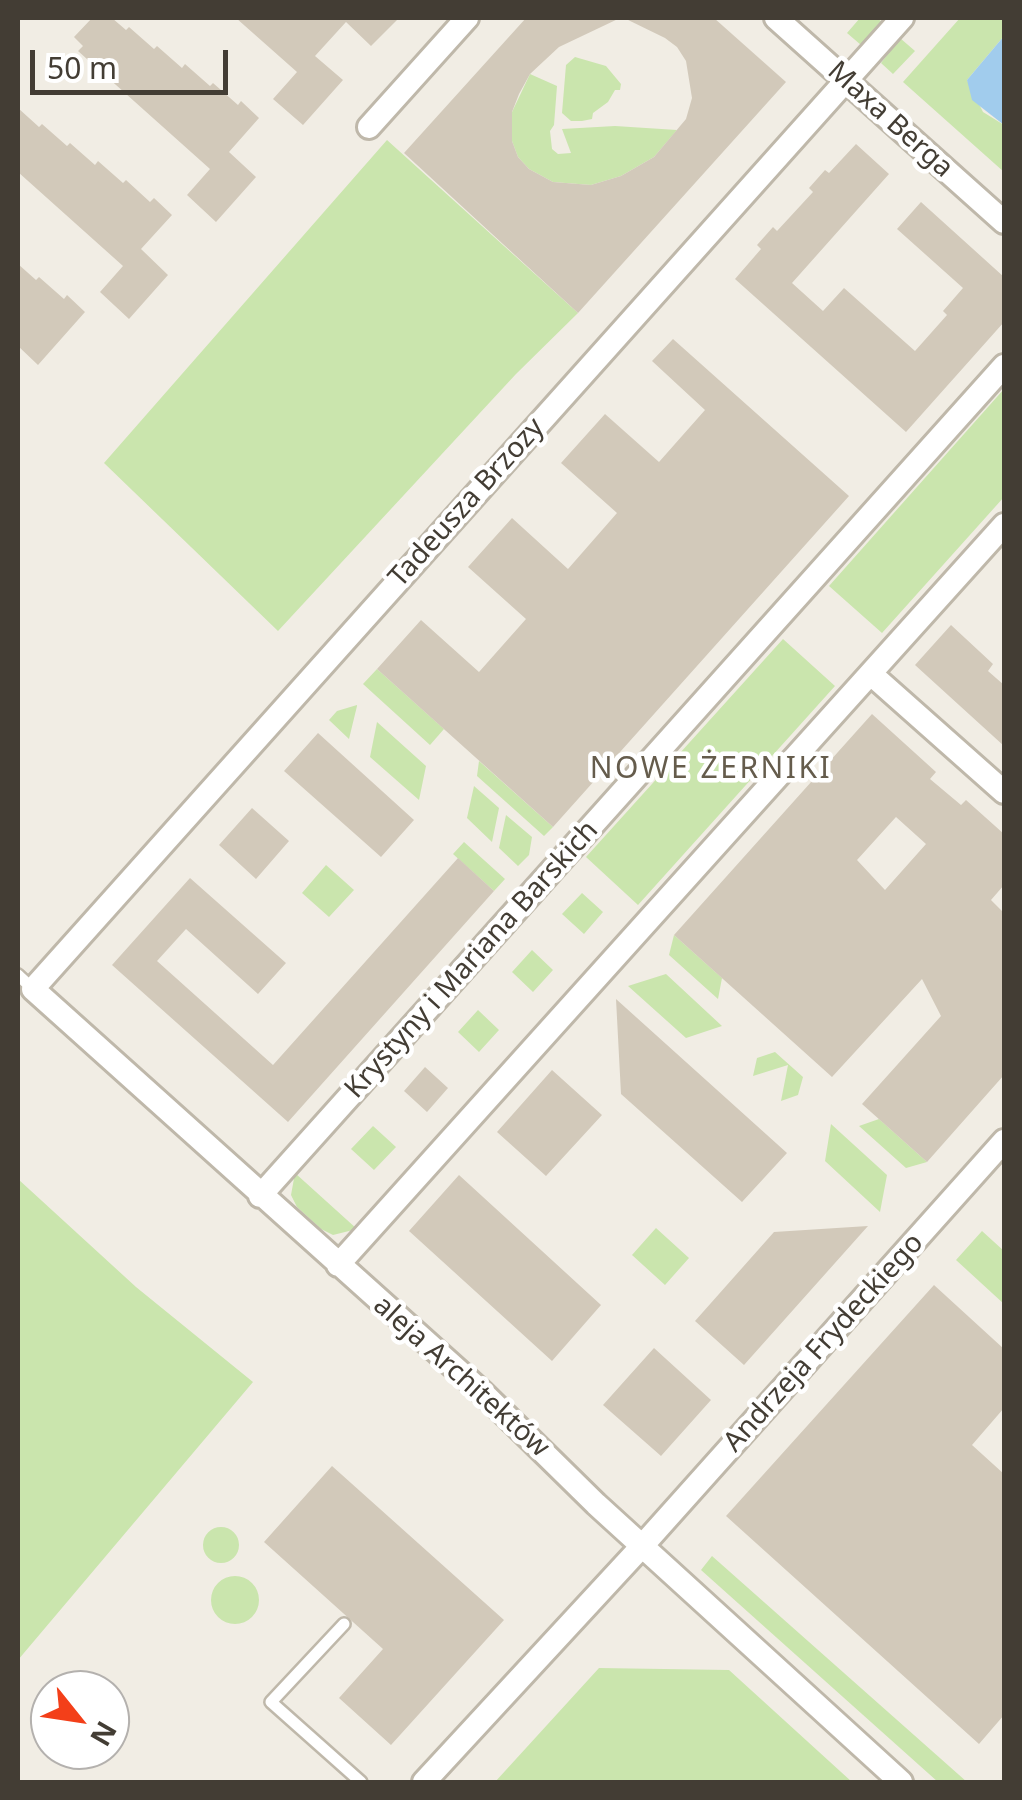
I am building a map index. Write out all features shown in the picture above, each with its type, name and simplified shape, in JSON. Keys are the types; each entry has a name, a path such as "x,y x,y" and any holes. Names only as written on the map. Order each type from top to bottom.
{"street":[{"path":"369,127 467,18"},
{"name":"Maxa Berga","path":"776,18 1004,222"},
{"name":"Tadeusza Brzozy","path":"25,982 902,18"},
{"name":"Krystyny i Mariana Barskich","path":"260,1196 1004,366"},
{"path":"338,1265 1004,525"},
{"path":"871,674 1004,792"},
{"name":"aleja Architektów","path":"25,982 519,1426 642,1545 901,1782"},
{"name":"Andrzeja Frydeckiego","path":"424,1782 1004,1142"}],"lane":[{"path":"344,1624 271,1702 361,1782"}],"green space":[{"path":"860,18 877,18 882,22 861,45 847,33"},
{"path":"960,18 1004,18 1004,36 967,80 983,112 1004,125 1004,172 903,82"},
{"path":"900,38 915,51 893,74 881,63"},
{"path":"575,57 606,66 621,84 620,90 615,90 608,102 593,113 592,119 582,121 571,121 562,113 566,65"},
{"path":"530,74 557,86 554,125 550,131 552,149 558,154 571,153 562,129 615,126 677,130 654,157 621,176 591,185 553,182 529,169 518,157 512,141 512,112"},
{"path":"387,140 578,313 516,374 278,631 104,463"},
{"path":"1004,389 1004,497 882,633 829,586"},
{"path":"783,639 835,686 638,905 586,857"},
{"path":"377,669 444,729 430,745 363,684"},
{"path":"357,705 349,739 329,720 337,711"},
{"path":"377,722 426,766 419,800 370,757"},
{"path":"479,761 553,827 544,836 477,776"},
{"path":"474,786 499,808 492,842 467,818"},
{"path":"506,815 532,837 529,855 518,866 499,848"},
{"path":"464,842 505,879 494,891 453,854"},
{"path":"326,865 354,890 329,917 302,893"},
{"path":"582,893 603,912 584,934 562,914"},
{"path":"674,935 722,978 718,999 669,955"},
{"path":"532,950 553,970 533,992 512,972"},
{"path":"666,974 722,1026 686,1038 628,986"},
{"path":"478,1010 499,1030 479,1052 458,1032"},
{"path":"775,1052 803,1077 798,1095 781,1101 788,1065 753,1076 757,1058"},
{"path":"879,1119 927,1162 906,1168 859,1126"},
{"path":"831,1124 887,1175 880,1212 825,1161"},
{"path":"373,1126 396,1147 374,1170 351,1149"},
{"path":"295,1173 357,1229 333,1235 321,1229 297,1207 291,1195"},
{"path":"18,1179 136,1287 253,1382 18,1660"},
{"path":"656,1228 689,1258 665,1285 632,1255"},
{"path":"982,1231 1004,1251 1004,1304 956,1260"},
{"path":"221,1527 234,1532 239,1545 234,1558 221,1563 208,1558 203,1545 208,1532"},
{"path":"712,1556 967,1782 938,1782 701,1570"},
{"path":"235,1576 252,1583 259,1600 252,1617 235,1624 218,1617 211,1600 218,1583"},
{"path":"599,1668 729,1670 852,1782 495,1782"}],"water":[{"path":"1004,36 1004,125 972,100 967,80"}],"building":[{"path":"92,18 112,18 126,30 129,27 154,49 157,46 182,68 185,64 238,105 241,101 259,118 229,152 256,177 216,222 187,195 210,169 78,51 83,46 74,37"},
{"path":"236,18 399,18 371,46 346,22 315,56 343,80 303,125 273,99 297,72"},
{"path":"526,18 620,18 559,47 530,74 519,94 512,112 512,141 518,157 529,169 553,182 591,185 621,176 654,157 686,119 692,98 686,61 665,38 624,18 714,18 786,82 578,313 404,153"},
{"path":"18,108 95,165 98,161 123,183 126,180 150,202 154,198 172,215 141,249 168,275 129,319 100,292 123,266 18,172"},
{"path":"856,144 889,174 792,283 823,311 844,288 915,351 947,315 943,311 963,288 897,229 921,202 1004,277 1004,322 906,432 735,279 761,249 757,245 773,227 777,231 813,192 809,188 825,170 829,173"},
{"path":"18,264 64,299 67,295 85,312 38,365 18,346"},
{"path":"673,339 849,496 553,827 377,669 421,620 479,672 526,619 468,567 512,518 568,569 617,513 561,463 605,414 659,462 705,410 652,361"},
{"path":"951,625 993,664 988,671 1004,685 1004,746 915,665"},
{"path":"872,714 936,772 930,779 961,805 966,800 1004,834 1004,885 991,900 1004,913 1004,1075 927,1162 862,1104 941,1016 922,979 832,1077 674,935","holes":["896,817 926,844 885,890 857,860"]},
{"path":"318,733 414,820 381,857 284,771"},
{"path":"252,808 289,841 256,879 219,845"},
{"path":"458,858 494,891 288,1122 112,965 190,878 286,963 258,994 186,929 157,961 273,1065"},
{"path":"616,999 787,1153 742,1202 621,1094"},
{"path":"425,1067 448,1088 427,1112 404,1091"},
{"path":"552,1070 602,1115 546,1176 497,1132"},
{"path":"459,1175 601,1305 552,1361 409,1231"},
{"path":"868,1226 744,1365 695,1321 774,1232"},
{"path":"934,1285 1004,1349 1004,1408 972,1445 1004,1474 1004,1715 979,1744 726,1516"},
{"path":"654,1348 711,1400 661,1456 603,1405"},
{"path":"332,1466 504,1620 391,1745 339,1698 383,1649 264,1542"}],"district":[{"name":"NOWE ŻERNIKI","path":"711,769"}]}
